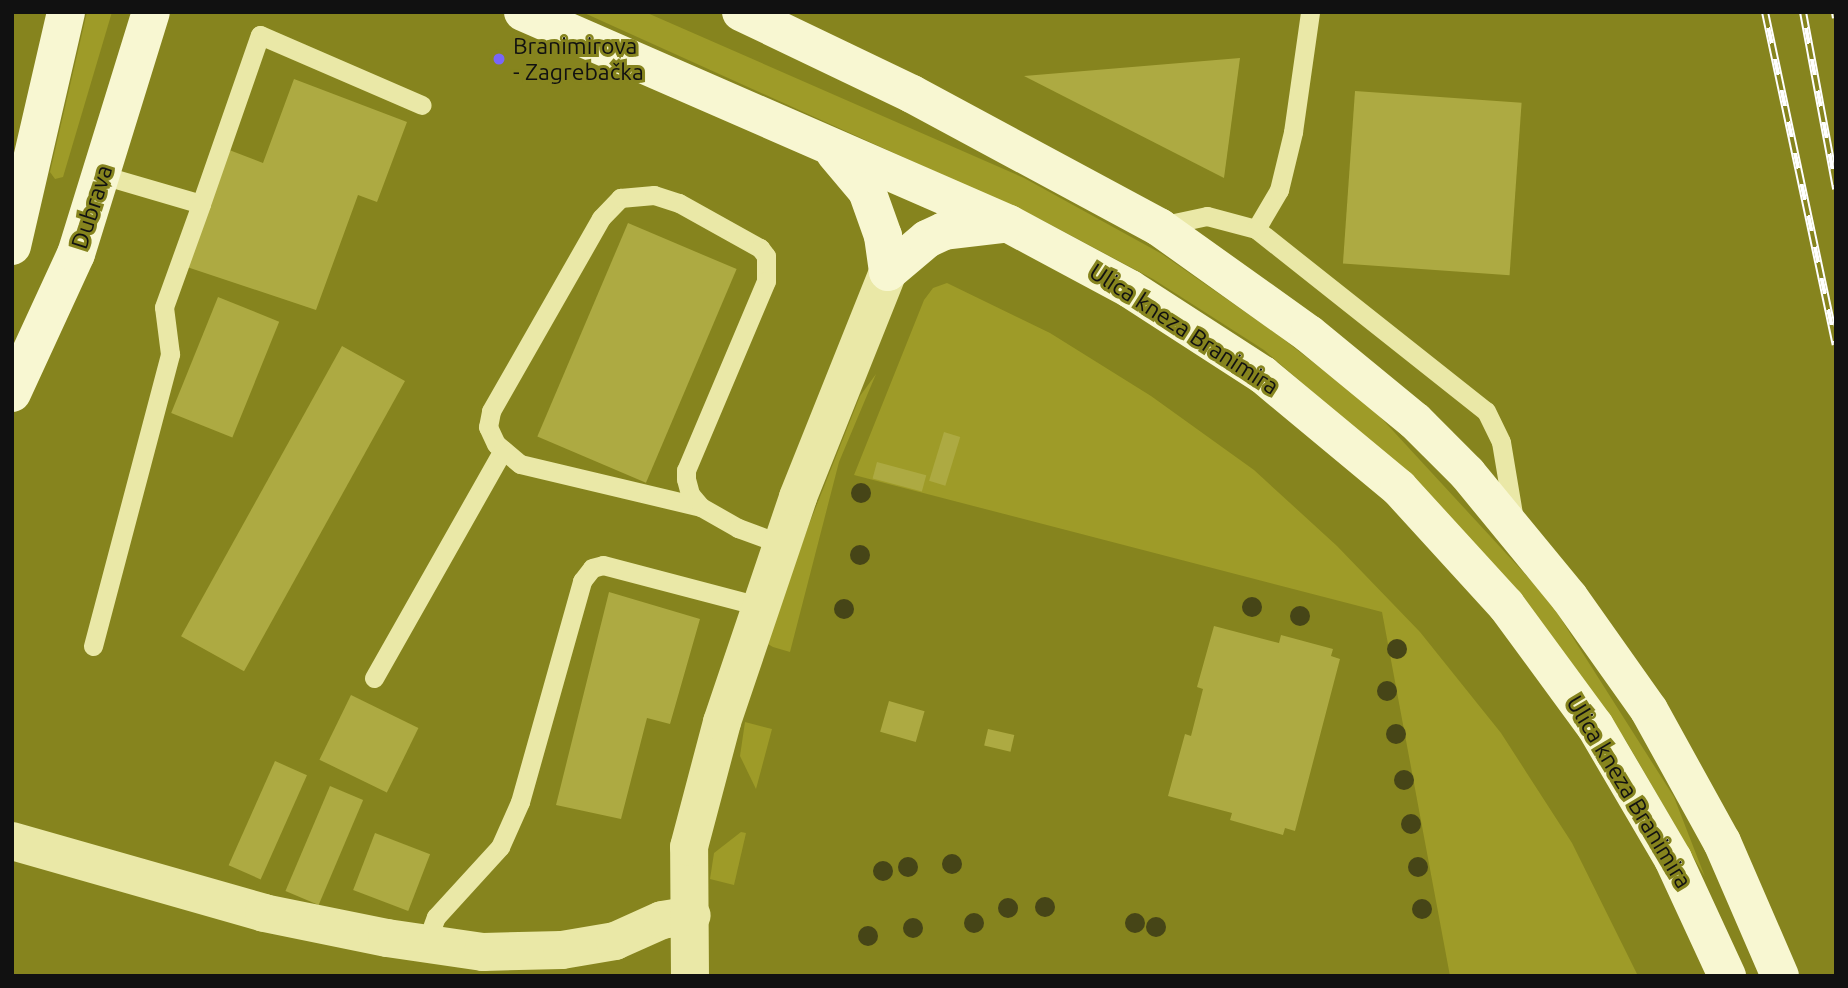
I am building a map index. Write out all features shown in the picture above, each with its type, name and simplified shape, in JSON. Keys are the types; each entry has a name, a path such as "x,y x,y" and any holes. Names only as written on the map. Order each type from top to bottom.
{"main road":[{"path":"12,246 66,12"},
{"name":"Dubrava","path":"12,393 54,310 102,175 151,12"},
{"name":"Ulica kneza Branimira","path":"523,12 1009,224 1130,289 1262,375 1399,488 1507,605 1595,726 1673,859 1727,976"},
{"path":"741,12 912,94 1159,227 1309,334 1415,421 1467,473 1569,597 1649,710 1722,842 1780,976"},
{"path":"826,144 867,191 884,236 888,272"},
{"path":"888,272 927,239 944,231 1009,224"}],"street":[{"path":"690,976 690,847 697,809 759,606 781,544 888,272"},
{"path":"12,841 264,912 426,944 483,952 562,950 615,941 662,920 692,915"}],"lane":[{"path":"1256,229 1279,190 1293,132 1310,12"},
{"path":"93,646 170,354 164,307 260,34 422,105"},
{"path":"102,175 201,204"},
{"path":"701,507 690,494 686,470 769,266 760,248 679,203 654,195 620,198 601,218 491,411 488,427 503,450 520,464 701,507 738,528 781,544"},
{"path":"1159,227 1207,216 1256,229 1486,411 1502,442 1517,534"},
{"path":"374,678 503,450"},
{"path":"426,944 436,916 500,847 505,836 520,802 582,581 592,568 603,565 759,606"}],"shaded area":[{"path":"87,12 112,12 63,177 55,179 50,172"},
{"path":"582,12 645,12 1024,178 1162,254 1278,335 1372,408 1549,600 1674,797 1705,877 1625,739 1401,468 1264,350 1153,279 1040,219"},
{"path":"947,283 1050,333 1151,396 1254,470 1337,546 1420,632 1501,733 1572,843 1638,976 1450,976 1382,612 854,475 924,300 933,288"},
{"path":"876,374 839,462 790,652 773,647 766,643 808,527 860,396"},
{"path":"745,722 772,729 756,789 740,756"},
{"path":"741,832 746,833 734,885 710,879 714,853"}],"building":[{"path":"1240,58 1224,178 1024,76"},
{"path":"294,79 407,122 377,202 358,195 316,310 187,267 224,148 263,163"},
{"path":"1355,91 1522,103 1510,275 1343,264"},
{"path":"628,223 737,269 646,483 537,437"},
{"path":"218,297 279,322 232,438 171,413"},
{"path":"342,346 405,381 244,671 181,636"},
{"path":"944,432 960,437 945,486 929,481"},
{"path":"877,462 926,475 922,492 873,478"},
{"path":"609,592 700,619 670,724 647,718 621,819 556,805"},
{"path":"1214,626 1279,643 1281,635 1333,649 1331,656 1340,659 1295,831 1285,828 1283,835 1230,820 1232,813 1168,796 1185,734 1191,736 1203,689 1197,687"},
{"path":"351,695 418,728 387,793 319,760"},
{"path":"889,701 925,711 916,742 880,732"},
{"path":"988,729 1014,735 1010,752 984,746"},
{"path":"275,761 307,775 261,879 229,865"},
{"path":"330,786 363,800 319,905 285,891"},
{"path":"375,833 430,854 408,911 353,890"}],"railway":[{"path":"1765,12 1836,345"},
{"path":"1803,12 1836,189"},
{"path":"1835,12 1836,18"}],"place":[{"name":"Branimirova - Zagrebačka","path":"499,59"}]}
